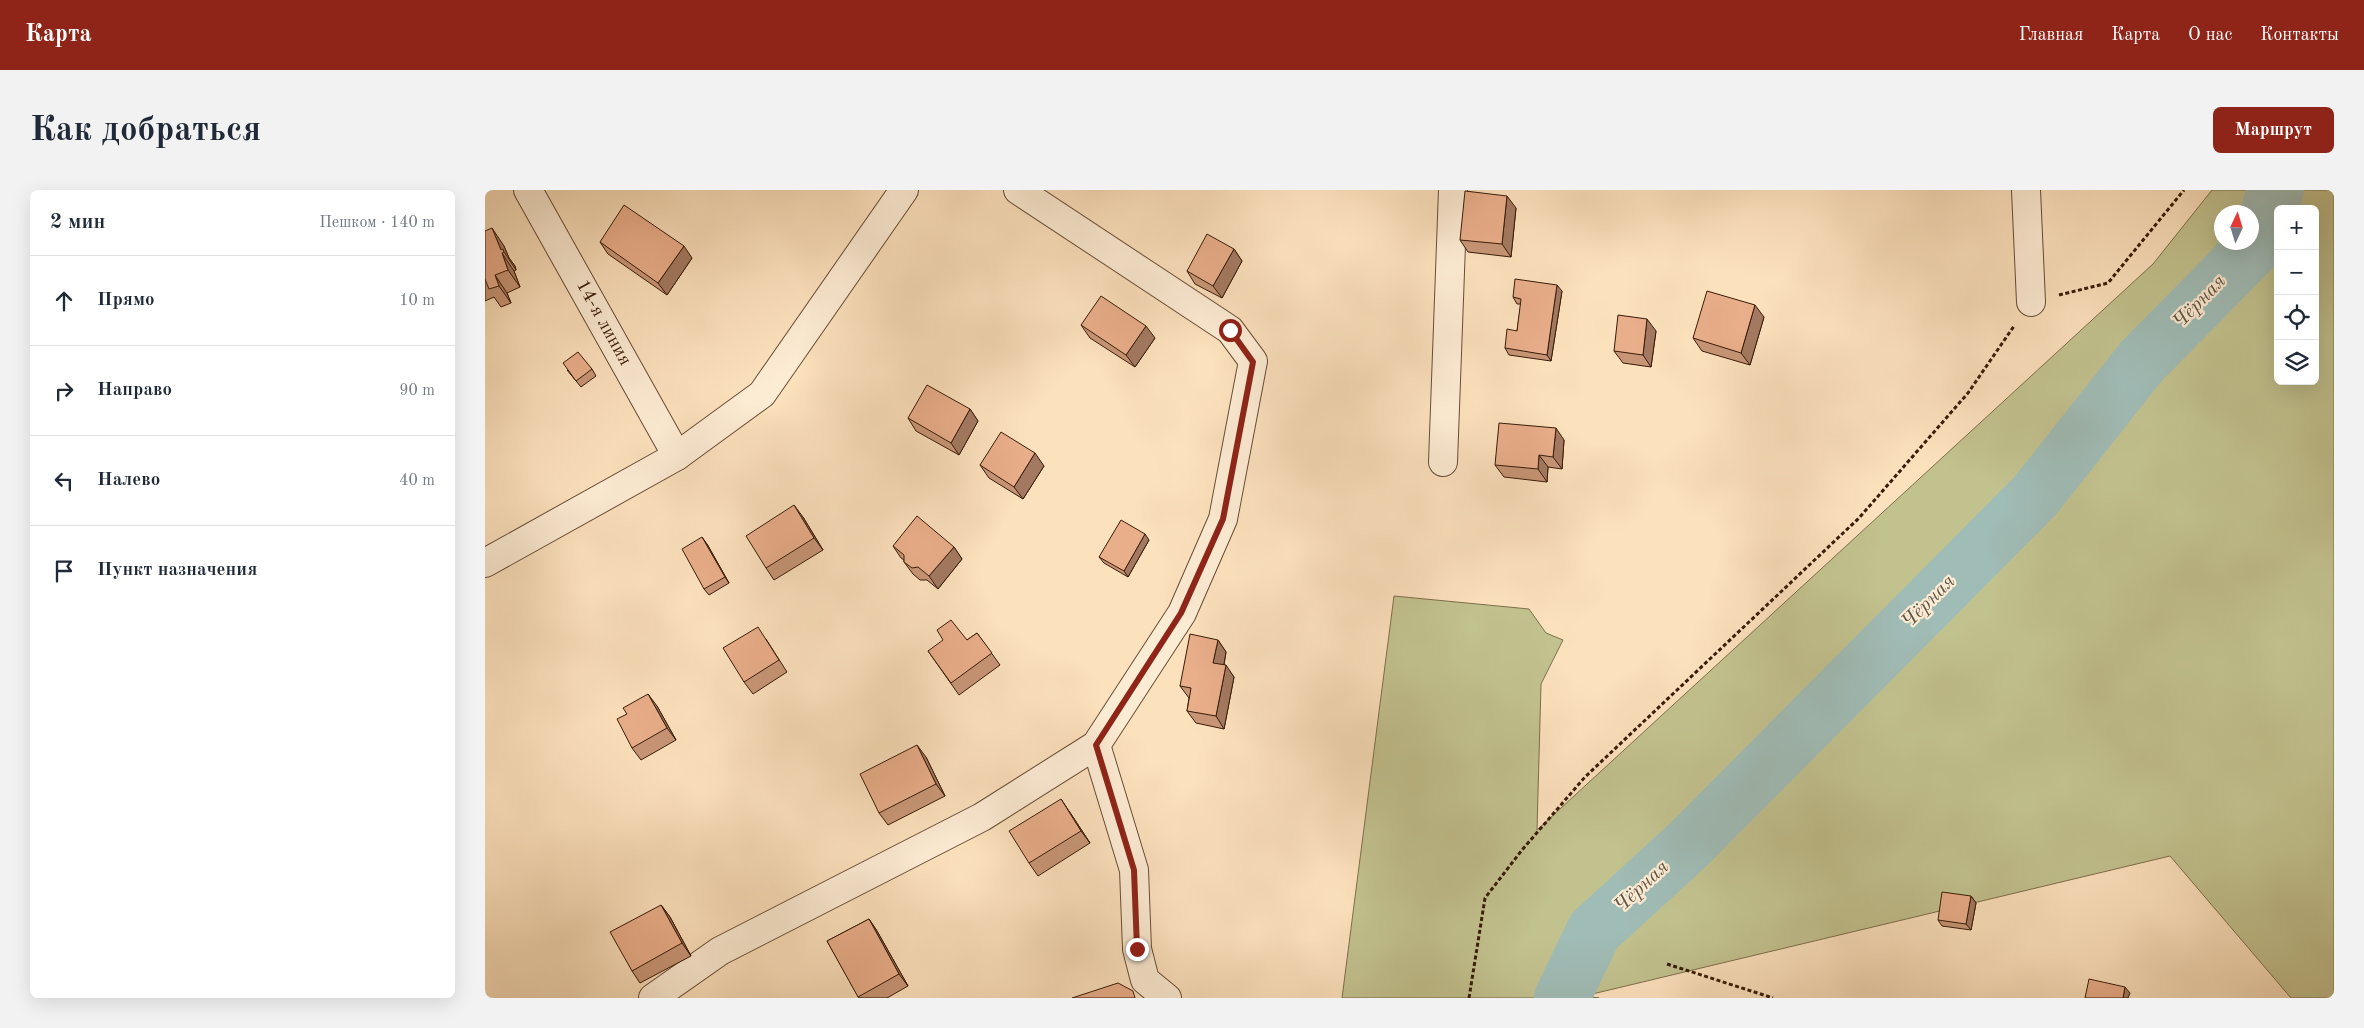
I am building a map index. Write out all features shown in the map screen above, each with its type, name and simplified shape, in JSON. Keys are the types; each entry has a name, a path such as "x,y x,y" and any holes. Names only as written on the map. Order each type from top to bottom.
{"street":[{"name":"14-я линия","path":"528,190 677,456"},
{"path":"485,564 677,456 762,394 904,190"},
{"path":"653,998 720,951 982,817 1096,745 1181,613 1223,519 1253,362 1230,330 1018,190"},
{"path":"1443,462 1453,190"},
{"path":"2026,190 2031,302"},
{"path":"1096,745 1134,870 1137,949 1145,980 1167,998"}],"path":[{"path":"1469,998 1485,898 1522,850 1585,777 1859,518 1968,393 2031,302 2107,282 2184,190"},
{"path":"1667,964 1773,998"}],"green space":[{"path":"2212,190 2334,190 2334,998 2291,998 2170,856 1584,996 1599,998 1342,998 1394,596 1529,609 1546,633 1563,640 1541,684 1537,830 2153,264"}],"building":[{"path":"1465,191 1507,196 1502,244 1460,240"},
{"path":"624,205 684,246 658,283 600,242"},
{"path":"492,228 501,250 503,249 504,252 502,253 508,270 495,275 499,286 489,289 485,279 485,231"},
{"path":"1207,234 1234,249 1213,286 1187,271"},
{"path":"1515,279 1557,285 1547,355 1505,348 1507,329 1517,331 1521,299 1513,297"},
{"path":"1707,291 1755,305 1741,353 1693,338"},
{"path":"1101,296 1146,326 1126,355 1081,325"},
{"path":"1618,315 1647,319 1643,355 1614,351"},
{"path":"578,352 592,369 576,381 563,363"},
{"path":"927,385 970,409 951,443 908,418"},
{"path":"1499,423 1556,428 1553,457 1539,455 1538,469 1495,465"},
{"path":"1001,432 1035,453 1014,487 980,465"},
{"path":"794,505 814,538 766,568 746,536"},
{"path":"917,516 954,547 929,576 918,567 912,568 904,562 904,555 893,546"},
{"path":"1121,520 1145,534 1124,571 1099,557"},
{"path":"702,537 725,577 704,589 682,549"},
{"path":"951,620 967,640 977,633 992,653 951,683 928,651 943,640 937,630"},
{"path":"758,627 779,660 744,682 723,648"},
{"path":"1190,634 1218,640 1213,663 1226,665 1216,716 1187,711 1191,688 1180,686"},
{"path":"648,694 667,728 632,748 617,719 627,714 623,708"},
{"path":"917,745 936,784 879,813 860,774"},
{"path":"1061,799 1081,831 1029,863 1009,831"},
{"path":"1942,892 1971,896 1966,924 1938,920"},
{"path":"661,905 682,943 632,971 610,932"},
{"path":"869,919 899,974 858,997 827,941"},
{"path":"2089,979 2125,987 2123,998 2085,998"},
{"path":"1118,983 1133,991 1135,998 1072,998"}],"waterway":[{"name":"Чёрная","path":"1562,998 1594,931 1687,846 2035,496 2141,362 2257,244 2276,190"}],"route":[{"path":"1137,949 1134,870 1096,745 1181,613 1223,519 1253,362 1230,330"}]}
